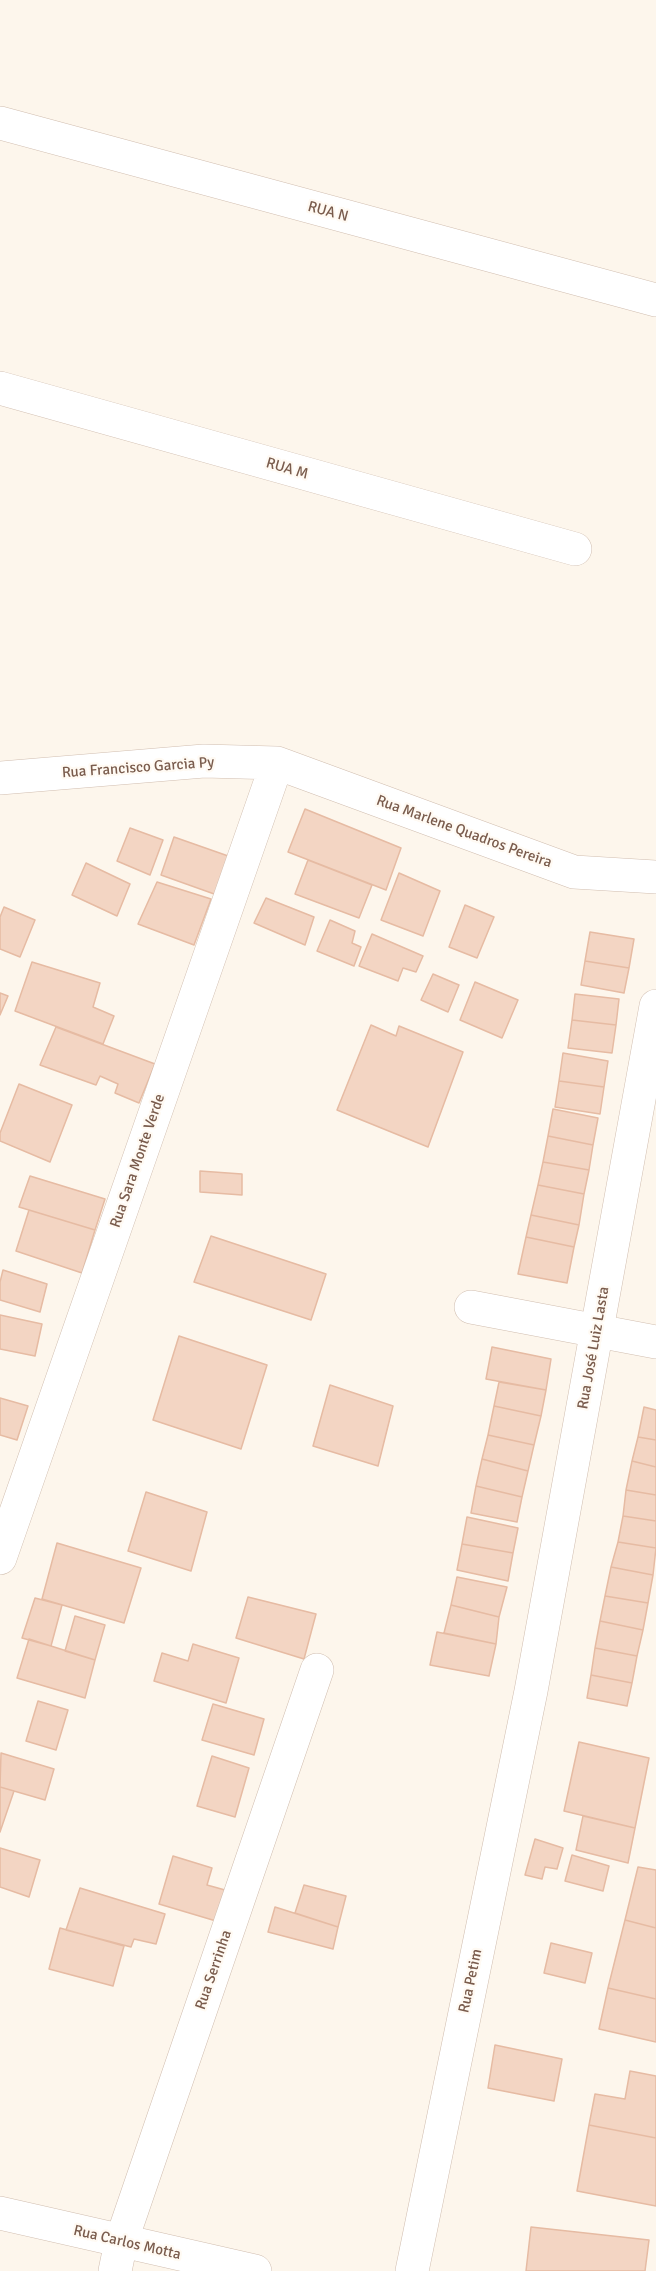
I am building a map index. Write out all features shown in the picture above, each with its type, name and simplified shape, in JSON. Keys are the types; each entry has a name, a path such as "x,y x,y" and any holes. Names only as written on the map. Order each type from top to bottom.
{"street":[{"name":"RUA N","path":"0,123 656,300"},
{"name":"RUA M","path":"0,388 575,549"},
{"name":"Rua Francisco Garcia Py","path":"0,778 204,761 277,763"},
{"name":"Rua Marlene Quadros Pereira","path":"277,763 574,873 656,877"},
{"name":"Rua Sara Monte Verde","path":"0,1558 277,763"},
{"name":"Rua José Luiz Lasta","path":"531,1691 656,1005"},
{"path":"471,1307 656,1342"},
{"name":"Rua Serrinha","path":"118,2256 317,1670"},
{"name":"Rua Petim","path":"412,2271 531,1691"},
{"name":"Rua Carlos Motta","path":"0,2213 118,2256 255,2271"}],"building":[{"path":"305,809 401,848 386,890 288,852"},
{"path":"130,828 163,840 150,875 117,861"},
{"path":"174,837 231,857 217,895 161,875"},
{"path":"308,860 372,885 359,918 295,894"},
{"path":"86,863 130,884 117,916 72,895"},
{"path":"399,873 440,891 423,936 381,920"},
{"path":"157,882 211,899 194,945 138,924"},
{"path":"266,898 314,917 305,945 254,923"},
{"path":"465,905 494,917 477,958 449,947"},
{"path":"4,907 35,920 20,957 0,949 0,917"},
{"path":"330,920 355,931 352,943 361,947 354,966 317,951"},
{"path":"590,932 634,939 629,968 585,961"},
{"path":"372,934 423,956 416,972 403,968 398,981 359,966"},
{"path":"585,961 629,968 624,993 581,985"},
{"path":"32,962 100,983 93,1007 114,1016 103,1044 15,1011"},
{"path":"433,974 459,985 448,1012 421,1000"},
{"path":"475,982 518,1000 502,1038 460,1020"},
{"path":"0,993 8,996 0,1015"},
{"path":"575,994 619,999 616,1025 572,1020"},
{"path":"572,1020 616,1025 612,1053 568,1048"},
{"path":"371,1025 396,1036 399,1026 463,1052 428,1147 337,1110"},
{"path":"56,1027 155,1064 139,1103 115,1093 118,1084 100,1076 96,1085 40,1065"},
{"path":"563,1053 608,1061 604,1087 559,1081"},
{"path":"559,1081 604,1087 600,1114 555,1107"},
{"path":"19,1084 72,1105 50,1162 0,1141 0,1133"},
{"path":"553,1109 598,1118 593,1145 548,1136"},
{"path":"548,1136 593,1145 589,1170 543,1162"},
{"path":"543,1162 589,1170 584,1194 538,1185"},
{"path":"200,1171 242,1174 242,1195 200,1192"},
{"path":"30,1176 105,1199 95,1230 19,1207"},
{"path":"538,1185 584,1194 579,1225 531,1215"},
{"path":"29,1210 95,1230 82,1273 16,1251"},
{"path":"531,1215 579,1225 574,1247 526,1237"},
{"path":"211,1236 326,1274 311,1320 194,1282"},
{"path":"526,1237 574,1247 567,1283 518,1274"},
{"path":"3,1270 47,1284 40,1312 0,1300"},
{"path":"0,1315 42,1324 35,1356 0,1349"},
{"path":"179,1336 267,1365 241,1449 153,1420"},
{"path":"492,1347 551,1359 546,1390 486,1379"},
{"path":"499,1382 546,1390 541,1416 494,1406"},
{"path":"330,1385 393,1406 378,1466 313,1446"},
{"path":"0,1398 28,1406 17,1440 0,1435"},
{"path":"494,1406 541,1416 534,1445 488,1435"},
{"path":"644,1407 656,1410 656,1440 638,1437"},
{"path":"488,1435 534,1445 528,1471 482,1459"},
{"path":"638,1437 656,1440 656,1467 632,1461"},
{"path":"482,1459 528,1471 522,1497 476,1486"},
{"path":"632,1461 656,1467 656,1495 626,1490"},
{"path":"476,1486 522,1497 517,1522 471,1513"},
{"path":"626,1490 656,1495 656,1521 623,1516"},
{"path":"146,1492 207,1512 191,1571 128,1551"},
{"path":"623,1516 656,1521 656,1548 618,1542"},
{"path":"467,1517 518,1528 513,1553 462,1544"},
{"path":"618,1542 656,1548 653,1575 611,1567"},
{"path":"57,1543 141,1568 124,1623 42,1599"},
{"path":"462,1544 513,1553 508,1581 457,1570"},
{"path":"611,1567 653,1575 648,1603 605,1596"},
{"path":"457,1577 507,1587 499,1617 451,1605"},
{"path":"605,1596 648,1603 643,1630 600,1621"},
{"path":"248,1597 316,1614 304,1659 236,1638"},
{"path":"35,1598 62,1605 51,1646 22,1638"},
{"path":"451,1605 499,1617 496,1644 444,1633"},
{"path":"75,1616 105,1625 95,1660 65,1651"},
{"path":"600,1621 643,1630 637,1656 595,1648"},
{"path":"437,1632 496,1644 489,1676 430,1665"},
{"path":"29,1639 95,1660 85,1698 17,1678"},
{"path":"193,1644 239,1658 226,1703 154,1681 162,1653 188,1661"},
{"path":"595,1648 637,1656 632,1683 591,1675"},
{"path":"591,1675 632,1683 627,1706 587,1698"},
{"path":"38,1701 68,1710 56,1750 26,1741"},
{"path":"213,1704 264,1719 254,1755 202,1740"},
{"path":"579,1742 649,1758 635,1828 564,1811"},
{"path":"1,1753 54,1769 45,1800 0,1787"},
{"path":"212,1756 249,1768 235,1817 197,1806"},
{"path":"0,1787 14,1791 0,1832"},
{"path":"583,1816 635,1828 628,1863 576,1850"},
{"path":"535,1839 563,1848 557,1869 545,1867 542,1879 525,1875"},
{"path":"0,1848 40,1860 29,1897 0,1887"},
{"path":"572,1855 609,1866 603,1891 565,1881"},
{"path":"173,1856 212,1868 207,1885 225,1890 216,1921 159,1904"},
{"path":"638,1867 656,1870 656,1928 625,1920"},
{"path":"304,1885 346,1896 338,1927 295,1913"},
{"path":"80,1888 165,1914 156,1944 134,1939 131,1947 66,1930"},
{"path":"275,1907 338,1927 333,1949 268,1932"},
{"path":"625,1920 656,1928 656,1999 608,1988"},
{"path":"60,1928 124,1946 113,1986 49,1969"},
{"path":"551,1943 592,1953 585,1983 544,1973"},
{"path":"608,1988 656,1999 656,2042 599,2029"},
{"path":"495,2045 562,2059 554,2101 488,2088"},
{"path":"630,2071 656,2076 656,2138 589,2125 595,2094 625,2099"},
{"path":"589,2125 656,2138 656,2206 577,2191"},
{"path":"531,2227 649,2240 645,2271 526,2271"}]}
